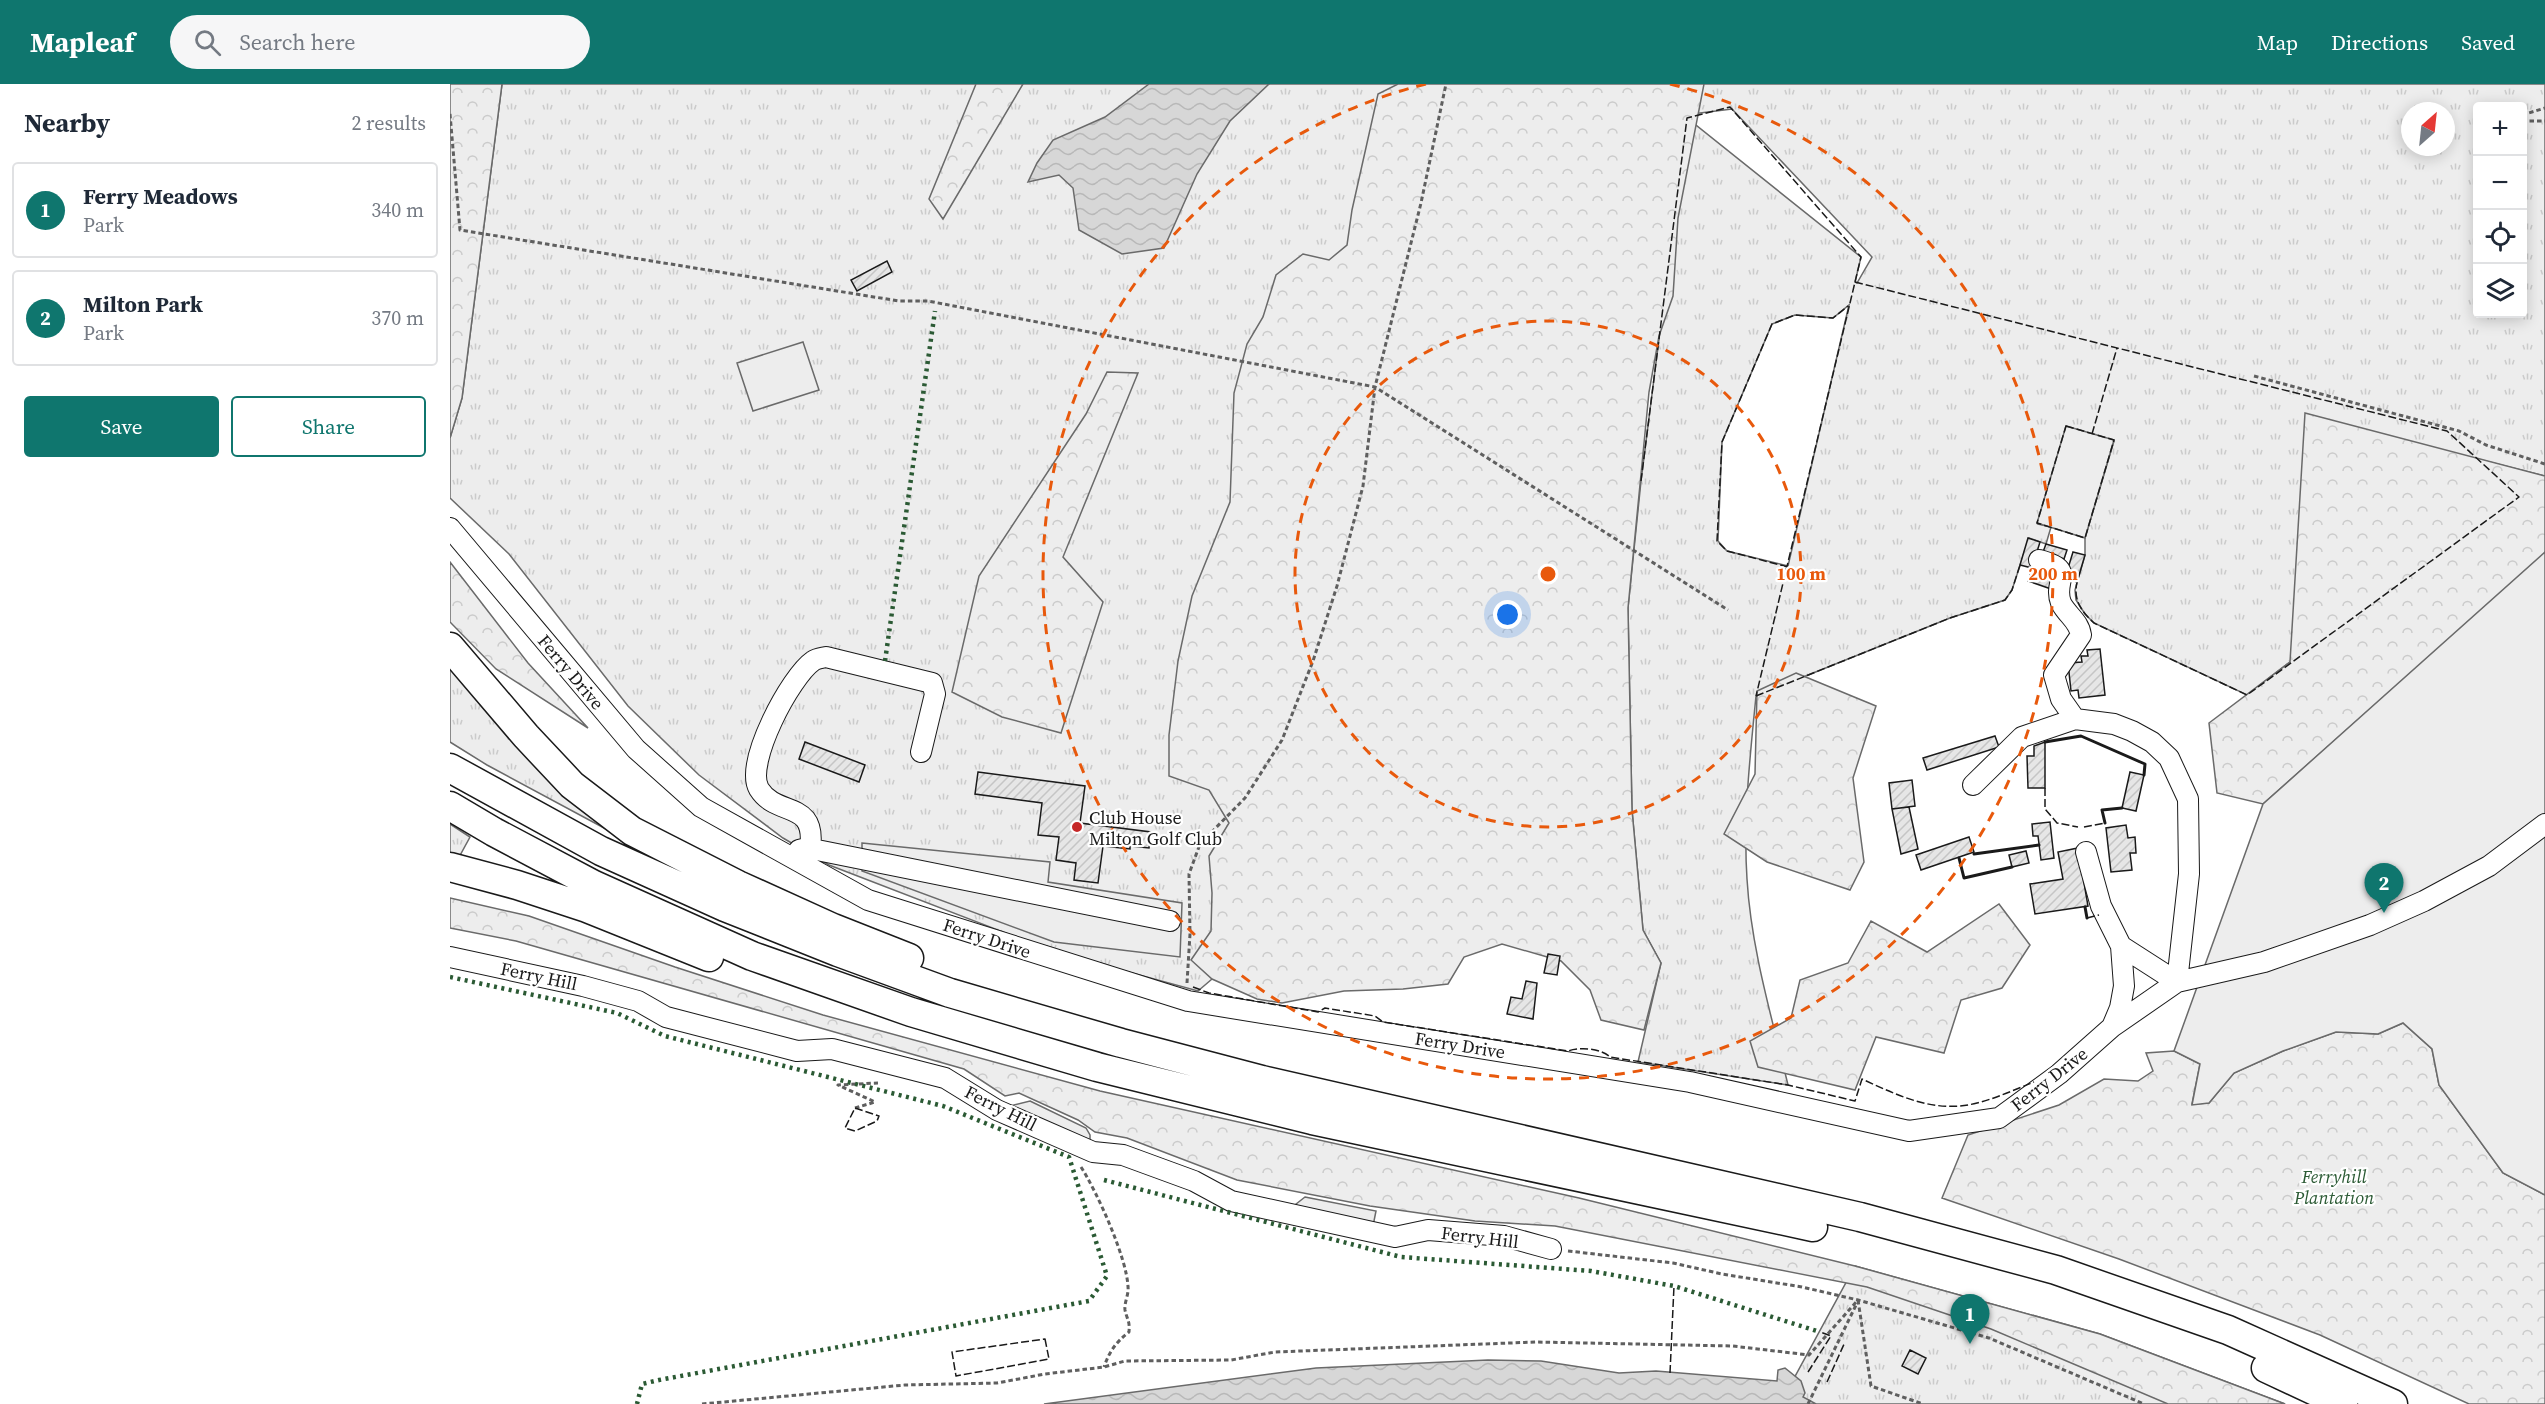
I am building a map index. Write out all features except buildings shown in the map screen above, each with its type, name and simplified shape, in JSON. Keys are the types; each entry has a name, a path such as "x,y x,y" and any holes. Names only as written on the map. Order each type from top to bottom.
{"highway":[{"path":"450,647 526,736 572,785 632,831 738,885 833,928 1121,1043"},
{"path":"450,768 601,851 725,907 950,993 1121,1043 1262,1080 1860,1217 2055,1270 2228,1330 2393,1404"},
{"path":"450,806 594,885 752,956 910,1012 1097,1067"},
{"path":"450,867 517,885 587,908 751,974 907,1025 1097,1067 1312,1120 1940,1255 2068,1293 2217,1345 2343,1404"}],"street":[{"name":"Ferry Drive","path":"450,528 636,749 701,807 868,900 1188,1001 1690,1082 1909,1131 1999,1118 2059,1074 2112,1027 2177,982 2264,962 2370,925 2424,901 2489,866 2545,824"},
{"path":"2039,560 2055,564 2061,572 2061,602 2079,626 2081,635 2054,675 2061,699 2074,719"},
{"path":"810,849 812,833 809,824 801,815 768,797 759,788 756,777 762,745 790,691 811,663 826,657 932,683 935,694 921,752"},
{"path":"1973,785 2022,737 2074,719 2114,724 2132,731 2152,742 2169,758 2188,799 2189,874 2177,982 2121,946"},
{"path":"782,852 810,849 1170,921"},
{"path":"2086,852 2101,906 2121,946 2124,986 2120,1008 2112,1027"},
{"name":"Ferry Hill","path":"450,957 583,986 638,1001 666,1017 797,1051 832,1049 945,1078 997,1110 1093,1152 1123,1155 1194,1181 1231,1201 1395,1237 1428,1230 1504,1236 1551,1249"}],"path":[{"path":"1188,1001 1186,968 1190,933 1189,874 1200,844 1245,798 1282,740 1313,661 1337,586 1363,486 1375,387 1421,203 1446,84"},
{"path":"2527,114 2545,108"},
{"path":"450,114 460,230 899,301 928,301 1375,387 1728,610"},
{"path":"2527,121 2545,121"},
{"path":"2254,376 2459,431 2486,445 2545,464"},
{"path":"855,1108 875,1102 838,1085 878,1083"},
{"path":"1091,1182 1122,1260 1129,1288 1125,1309 1130,1320 1129,1332 1119,1339 1108,1353 1104,1367"},
{"path":"1551,1249 1673,1263 1858,1300 1989,1338 2144,1404"},
{"path":"702,1404 905,1385 997,1383 1045,1374 1104,1367 1125,1361 1231,1360 1275,1352 1536,1342 1732,1346 1809,1354 1858,1300"},
{"path":"1808,1404 1858,1300"},
{"path":"1858,1300 1871,1386 1923,1404"}],"green space":[{"path":"450,84 502,84 462,398 450,438"},
{"path":"502,84 2545,84 2545,476 2478,459 2290,662 2247,695 2094,623 2076,600 2075,590 2085,555 2085,538 2114,441 2038,524 2051,527 2046,544 2029,538 2012,590 2005,600 1950,618 1756,696 1747,810 1746,856 1749,905 1769,1009 1788,1085 1638,1062 1661,963 1643,930 1632,810 1628,608 1641,481 1687,118 1861,257 1855,282 1857,283 1872,257 1732,109 1644,120 1301,903 1198,991 1055,952 829,865 783,838 699,775 628,706 509,554 450,498 450,438 462,398","holes":["1849,305 1788,566 1727,551 1718,541 1722,442 1772,324 1795,315 1833,318"]},
{"path":"976,84 1023,84 943,219 929,199"},
{"path":"1398,84 1704,84 1678,218 1673,296 1659,336 1649,392 1628,608 1632,810 1643,930 1661,963 1644,1030 1601,1020 1590,990 1561,961 1502,944 1464,957 1448,984 1403,989 1344,991 1282,1003 1257,999 1212,979 1191,960 1211,931 1212,893 1209,856 1229,823 1209,790 1169,776 1169,735 1178,661 1192,596 1230,502 1234,393 1247,344 1263,317 1276,275 1303,254 1329,260 1347,245 1352,210 1378,94"},
{"path":"1107,372 1138,373 1063,557 1103,602 1061,733 1002,717 952,692 979,576 1086,414"},
{"path":"2305,413 2545,476 2545,578 2518,578 2263,804 2217,793 2209,723 2290,662"},
{"path":"450,562 528,663 588,728 496,669 450,622"},
{"path":"450,669 619,836 487,765 450,742"},
{"path":"1796,673 1876,706 1853,778 1864,862 1850,890 1767,862 1724,834 1755,774 1757,691"},
{"path":"450,824 470,837 458,859 450,856"},
{"path":"450,898 529,916 823,1015 1100,1091 1579,1198 1855,1266 2100,1334 2285,1404 2168,1404 1991,1329 1867,1287 1555,1226 1475,1221 1370,1206 1237,1180 1127,1138 1095,1132 1078,1120 1019,1093 1005,1096 964,1069 516,941 450,928"},
{"path":"1999,904 2030,945 2002,988 1961,1000 1944,1053 1876,1037 1855,1090 1758,1067 1750,1041 1791,1018 1800,980 1848,963 1871,921 1927,952"},
{"name":"Ferryhill Plantation","path":"2403,1023 2432,1049 2439,1085 2503,1173 2545,1195 2545,1404 2469,1404 2320,1335 2119,1259 1942,1198 1968,1135 2059,1105 2104,1079 2138,1081 2153,1071 2146,1053 2174,1051 2200,1064 2192,1104 2209,1103 2234,1073 2283,1051 2336,1032 2378,1034"},
{"path":"1855,1266 2100,1334 2285,1404 1780,1404"}],"shaded area":[{"path":"803,342 819,390 753,411 737,363"},
{"path":"2066,426 2114,440 2085,538 2037,523"},
{"path":"2545,552 2545,1195 2503,1173 2439,1085 2432,1049 2403,1023 2378,1034 2336,1032 2283,1051 2234,1073 2209,1103 2192,1105 2200,1064 2174,1051 2263,804"},
{"path":"862,843 1050,862 1048,882 1182,903 1180,957 1054,942 862,871"},
{"path":"1030,1101 1086,1128 1090,1135 1090,1142 1010,1106"},
{"path":"1305,1197 1376,1211 1373,1226 1291,1208"}],"water":[{"path":"1149,84 1269,84 1230,121 1197,174 1164,248 1122,254 1079,230 1073,188 1059,175 1028,182 1037,163 1053,140 1105,117"},
{"path":"1488,1360 1541,1361 1619,1373 1656,1371 1777,1381 1778,1370 1785,1368 1801,1381 1805,1393 1803,1397 1816,1404 1044,1404 1316,1368"}],"hedge":[{"path":"885,661 935,311"},
{"path":"450,977 617,1013 665,1036 943,1106 1069,1157 1107,1276 1089,1301 659,1380 642,1384 637,1404"},
{"path":"1104,1180 1401,1257 1591,1271 1674,1286 1820,1332"}],"fence":[{"path":"1641,481 1687,118 1730,107 1861,257 1756,696"},
{"path":"1855,282 2447,431 2519,497 2247,695 2094,623 2079,605 2076,594 2077,582"},
{"path":"1788,567 1727,551 1717,541 1722,442 1772,324 1795,315 1833,318 1848,306"},
{"path":"2092,434 2117,348"},
{"path":"2066,426 2114,440 2085,538 2037,523 2066,426"},
{"path":"1756,696 1950,618 2005,600 2012,590 2020,565"},
{"path":"2045,788 2045,809 2057,823 2078,827"},
{"path":"2084,827 2105,823"},
{"path":"2087,918 2099,915"},
{"path":"1193,987 1209,993 1318,1012 1325,1008 1375,1016 1383,1022 1568,1051 1596,1050 1610,1057 1788,1085 1855,1101 1862,1079 1918,1102 1947,1106 1977,1103 2034,1082"},
{"path":"855,1108 879,1116 877,1121 855,1131 845,1128 855,1108"},
{"path":"1670,1373 1674,1286"},
{"path":"1808,1372 1831,1336 1820,1332"},
{"path":"1045,1339 1049,1359 956,1376 952,1352 1045,1339"},
{"path":"1827,1382 1845,1342"}],"wall":[{"path":"2045,742 2081,736 2145,764 2144,775"},
{"path":"2105,823 2102,810 2122,808"},
{"path":"1974,854 2039,845"},
{"path":"1959,858 1964,878 2012,867"},
{"path":"2085,907 2087,918"}],"place":[{"name":"Club House Milton Golf Club","path":"1077,827"},
{"name":"Milton Park","path":"2384,913"},
{"name":"Ferry Meadows","path":"1970,1344"}]}
